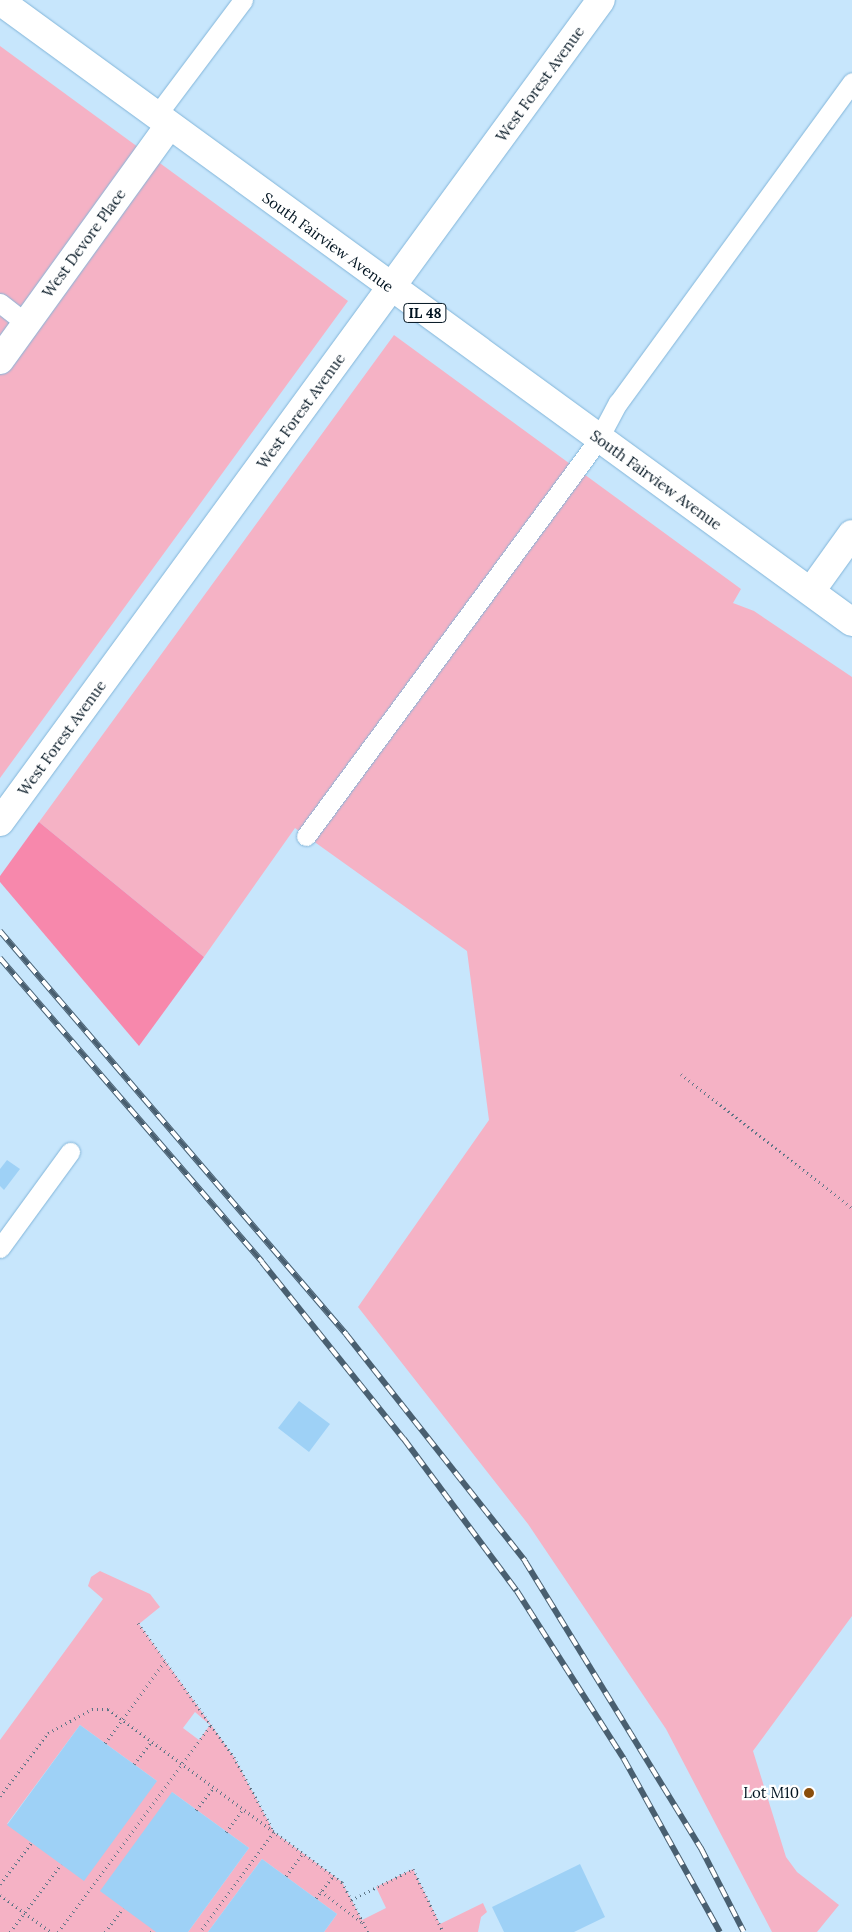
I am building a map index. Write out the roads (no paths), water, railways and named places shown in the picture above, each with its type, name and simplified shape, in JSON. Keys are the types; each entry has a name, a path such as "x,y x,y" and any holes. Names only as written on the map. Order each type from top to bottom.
{"street":[{"name":"West Forest Avenue","path":"0,822 601,0"},
{"name":"South Fairview Avenue","path":"0,1 162,121 852,622"},
{"name":"West Devore Place","path":"0,360 162,121"},
{"path":"811,592 852,534"}],"lane":[{"path":"162,121 243,0"},
{"path":"306,836 599,438 618,403 852,82"},
{"path":"0,304 26,323"},
{"path":"0,1248 70,1152"}],"railway":[{"path":"0,931 346,1334 525,1561 701,1848 744,1932"},
{"path":"0,958 262,1262 404,1439 517,1591 624,1759 720,1932"}],"place":[{"name":"Lot M10","path":"809,1793"}]}
